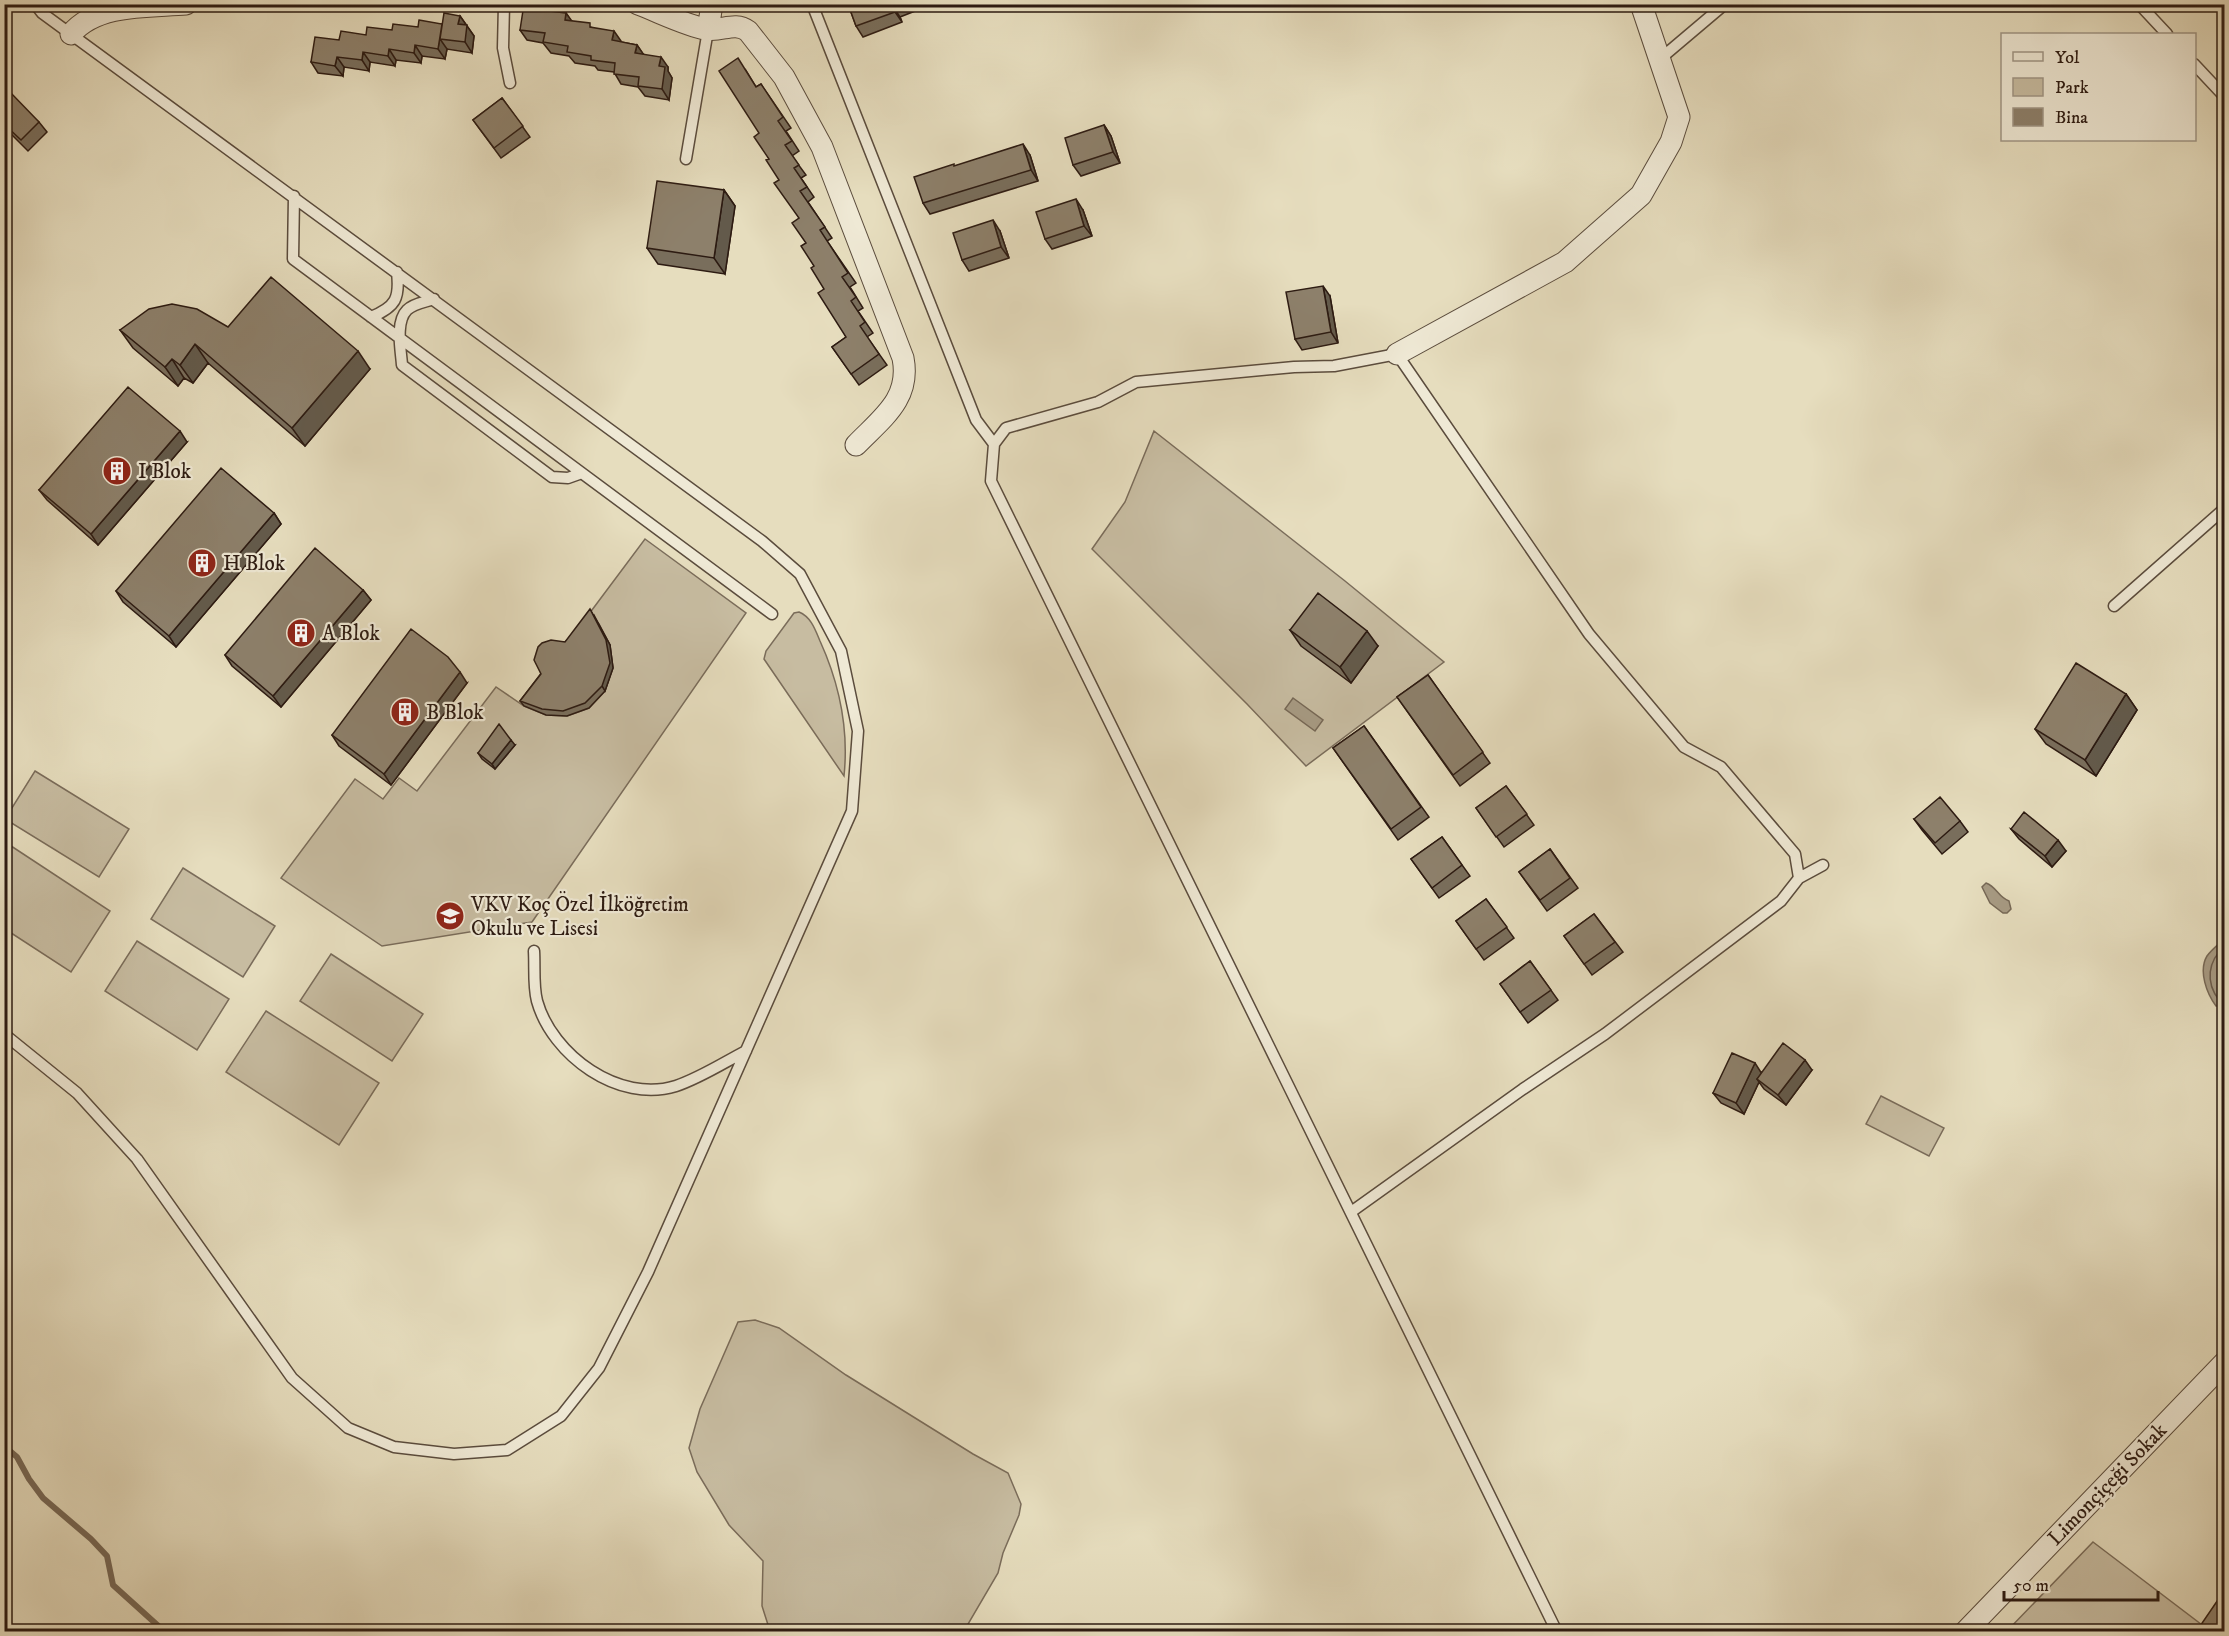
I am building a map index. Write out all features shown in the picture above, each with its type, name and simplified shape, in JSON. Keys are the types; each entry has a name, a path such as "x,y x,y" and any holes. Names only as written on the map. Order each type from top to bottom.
{"street":[{"path":"71,34 78,26 96,15 120,10 186,4"},
{"path":"638,4 708,30 732,26 743,28 753,36 784,77 822,147 903,358 905,381 897,402 856,445"},
{"path":"708,30 712,4"},
{"path":"1397,354 1565,262 1641,195 1671,142 1679,117 1641,4"},
{"name":"Limonçiçeği Sokak","path":"1965,1632 2224,1363"}],"lane":[{"path":"4,1034 77,1093 137,1159 292,1378 348,1428 394,1447 454,1454 507,1450 561,1416 599,1368 648,1272 852,811 858,731 841,651 800,574 762,541 42,13 35,4"},
{"path":"504,4 503,48 510,83"},
{"path":"812,4 976,420 994,444"},
{"path":"1660,59 1725,4"},
{"path":"2139,4 2166,33"},
{"path":"686,159 708,30"},
{"path":"2196,66 2224,96"},
{"path":"294,196 293,259 772,614"},
{"path":"371,317 387,311 396,300 399,290 397,272"},
{"path":"434,299 413,306 406,311 400,338 402,365 552,477 568,478 582,473"},
{"path":"1557,1632 991,481 994,444 1006,428 1098,402 1136,382 1294,367 1334,366 1397,354 1589,634 1683,747 1721,767 1795,854 1799,878"},
{"path":"2114,606 2224,509"},
{"path":"1351,1212 1623,1020 1781,901 1799,878 1823,865"},
{"path":"534,951 537,1000 555,1038 576,1061 601,1077 629,1086 650,1088 674,1086 746,1051"}],"green space":[{"path":"1154,431 1444,662 1306,766 1092,549 1125,502"},
{"path":"645,539 746,613 532,922 382,946 281,878 355,779 383,799 399,778 417,791 496,687 524,706 546,715 567,716 589,708 605,691 610,645 599,624 589,614"},
{"path":"799,612 810,620 814,628 838,690 844,724 844,776 764,659 766,651 794,613"},
{"path":"35,771 129,829 99,877 5,819"},
{"path":"5,842 110,911 71,972 5,929"},
{"path":"183,868 275,926 243,977 151,919"},
{"path":"137,941 229,999 197,1050 105,991"},
{"path":"331,954 423,1014 392,1061 300,1001"},
{"path":"266,1011 379,1083 339,1145 226,1072"},
{"path":"1881,1096 1944,1128 1929,1156 1866,1124"},
{"path":"755,1320 779,1328 846,1375 973,1454 1008,1473 1021,1504 1019,1515 1003,1553 998,1573 964,1631 770,1631 762,1606 763,1561 729,1525 697,1472 689,1448 700,1409 738,1322"},
{"path":"2093,1542 2210,1631 2006,1632"}],"water":[{"path":"1293,698 1323,720 1315,731 1285,709"},
{"path":"1986,883 2009,901 2011,909 2007,913 2003,913 1990,903 1982,887"},
{"path":"2224,939 2224,1006 2216,1006 2207,989 2203,968 2207,956"}],"building":[{"path":"524,4 542,4 541,10 566,13 565,20 590,23 590,27 614,31 612,40 637,45 635,53 661,57 659,66 665,67 662,89 638,86 639,77 614,74 615,63 591,60 591,56 567,52 568,46 543,42 545,33 520,30"},
{"path":"848,4 897,4 893,6 895,12 856,26"},
{"path":"444,13 460,16 458,24 467,25 465,42 440,39"},
{"path":"419,20 442,24 438,49 415,45 414,53 389,49 388,56 363,52 362,60 337,57 335,66 311,62 315,37 339,40 341,31 366,35 367,27 392,30 393,24 418,27"},
{"path":"738,58 756,87 761,84 783,117 778,121 792,141 785,145 799,165 794,168 807,187 800,191 825,227 820,230 848,273 842,277 856,297 851,301 865,322 860,326 879,354 851,374 832,347 846,337 818,293 824,289 811,268 814,266 801,246 806,243 792,223 799,218 774,183 779,180 766,160 769,159 754,137 759,133 719,71"},
{"path":"9,91 39,122 21,140 4,124 4,96"},
{"path":"502,98 523,126 494,148 473,120"},
{"path":"1104,125 1113,152 1073,165 1065,138"},
{"path":"1023,144 1031,170 923,203 914,177"},
{"path":"657,181 724,190 714,258 647,248"},
{"path":"1076,199 1084,226 1045,239 1036,212"},
{"path":"993,220 1001,247 962,260 953,233"},
{"path":"271,277 358,351 292,428 195,344 180,365 172,359 165,367 120,330 149,309 172,304 197,309 228,327"},
{"path":"1323,286 1331,332 1295,339 1286,292"},
{"name":"I Blok","path":"128,387 180,431 91,534 39,490"},
{"name":"H Blok","path":"221,468 274,513 169,636 116,591"},
{"name":"A Blok","path":"315,548 363,590 273,696 225,655"},
{"path":"1318,593 1367,631 1340,667 1290,630"},
{"path":"590,609 606,640 610,663 602,686 585,703 563,711 542,709 520,701 541,674 534,660 538,647 551,640 565,642"},
{"name":"B Blok","path":"411,629 448,657 460,672 384,774 332,735"},
{"path":"2076,663 2126,694 2085,760 2035,729"},
{"path":"1428,675 1483,752 1453,775 1397,697"},
{"path":"499,724 511,740 492,764 478,753"},
{"path":"1364,726 1421,807 1391,829 1333,748"},
{"path":"1506,786 1527,814 1496,837 1476,808"},
{"path":"1940,797 1960,821 1935,843 1914,819"},
{"path":"2024,812 2058,840 2045,856 2011,829"},
{"path":"1442,837 1462,865 1432,888 1411,859"},
{"path":"1550,849 1570,878 1540,900 1519,872"},
{"path":"1486,899 1507,927 1476,949 1456,921"},
{"path":"1594,914 1615,942 1584,964 1564,936"},
{"path":"1530,961 1551,990 1520,1012 1500,984"},
{"path":"1783,1043 1805,1060 1778,1095 1757,1079"},
{"path":"1732,1053 1755,1063 1736,1103 1713,1093"},
{"path":"2224,1591 2224,1632 2196,1632"}],"waterway":[{"path":"4,1446 17,1457 43,1498 91,1539 107,1556 113,1585 165,1632"}],"place":[{"name":"I Blok","path":"117,471"},
{"name":"H Blok","path":"202,563"},
{"name":"A Blok","path":"301,633"},
{"name":"B Blok","path":"405,712"},
{"name":"VKV Koç Özel İlköğretim Okulu ve Lisesi","path":"450,916"}]}
